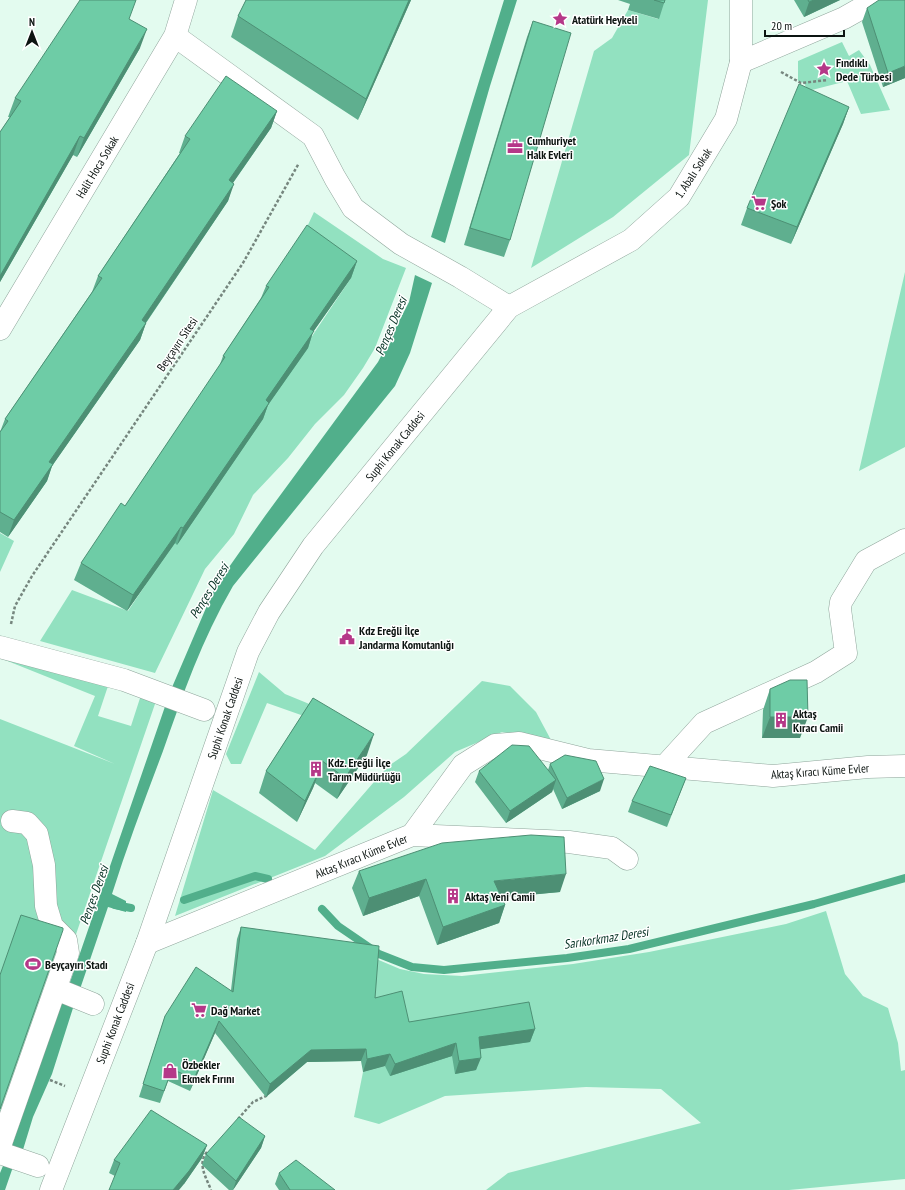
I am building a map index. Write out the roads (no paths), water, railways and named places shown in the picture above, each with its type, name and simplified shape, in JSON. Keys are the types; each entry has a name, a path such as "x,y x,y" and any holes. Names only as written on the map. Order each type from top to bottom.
{"street":[{"name":"Halit Hoca Sokak","path":"0,330 175,36 186,0"},
{"name":"1. Abalı Sokak","path":"508,307 631,240 679,197 726,119 741,62 741,0"},
{"path":"741,62 844,18 876,0"},
{"path":"175,36 314,136 335,178 353,208 401,244 460,277 508,307"},
{"name":"Suphi Konak Caddesi","path":"51,1190 147,943 248,652 269,612 314,546 508,307"},
{"path":"664,767 704,723 816,672 842,657 846,653 841,602 866,561 905,540"},
{"path":"3,647 124,680 204,710"},
{"name":"Aktaş Kıracı Küme Evler","path":"147,943 412,835 463,765 495,745 518,743 588,760 773,776 905,766"},
{"path":"0,1146 68,953 66,940 52,926 46,906 44,865 36,834 26,823 12,821"},
{"path":"412,835 569,842 612,848 627,859"},
{"path":"56,989 93,1004"},
{"path":"0,1153 38,1166"}],"waterway":[{"name":"Sarıkorkmaz Deresi","path":"184,900 255,876 268,879"},
{"name":"Sarıkorkmaz Deresi","path":"322,909 338,926 379,954 412,967 444,970 567,958 629,949 814,904 905,878"},
{"name":"Sarıkorkmaz Deresi","path":"115,905 131,908"}],"place":[{"name":"Atatürk Heykeli","path":"560,19"},
{"name":"Fındıklı Dede Türbesi","path":"824,69"},
{"name":"Cumhuriyet Halk Evleri","path":"515,147"},
{"name":"Şok","path":"759,203"},
{"name":"Kdz Ereğli İlçe Jandarma Komutanlığı","path":"347,637"},
{"name":"Aktaş Kıracı Camii","path":"781,720"},
{"name":"Kdz. Ereğli İlçe Tarım Müdürlüğü","path":"316,769"},
{"name":"Aktaş Yeni Camii","path":"453,896"},
{"name":"Beyçayırı Stadı","path":"33,964"},
{"name":"Dağ Market","path":"199,1010"},
{"name":"Özbekler Ekmek Fırını","path":"170,1071"}],"water label":[{"name":"Pençes Deresi","path":"391,326"},
{"name":"Pençes Deresi","path":"209,591"},
{"name":"Pençes Deresi","path":"94,895"}]}
